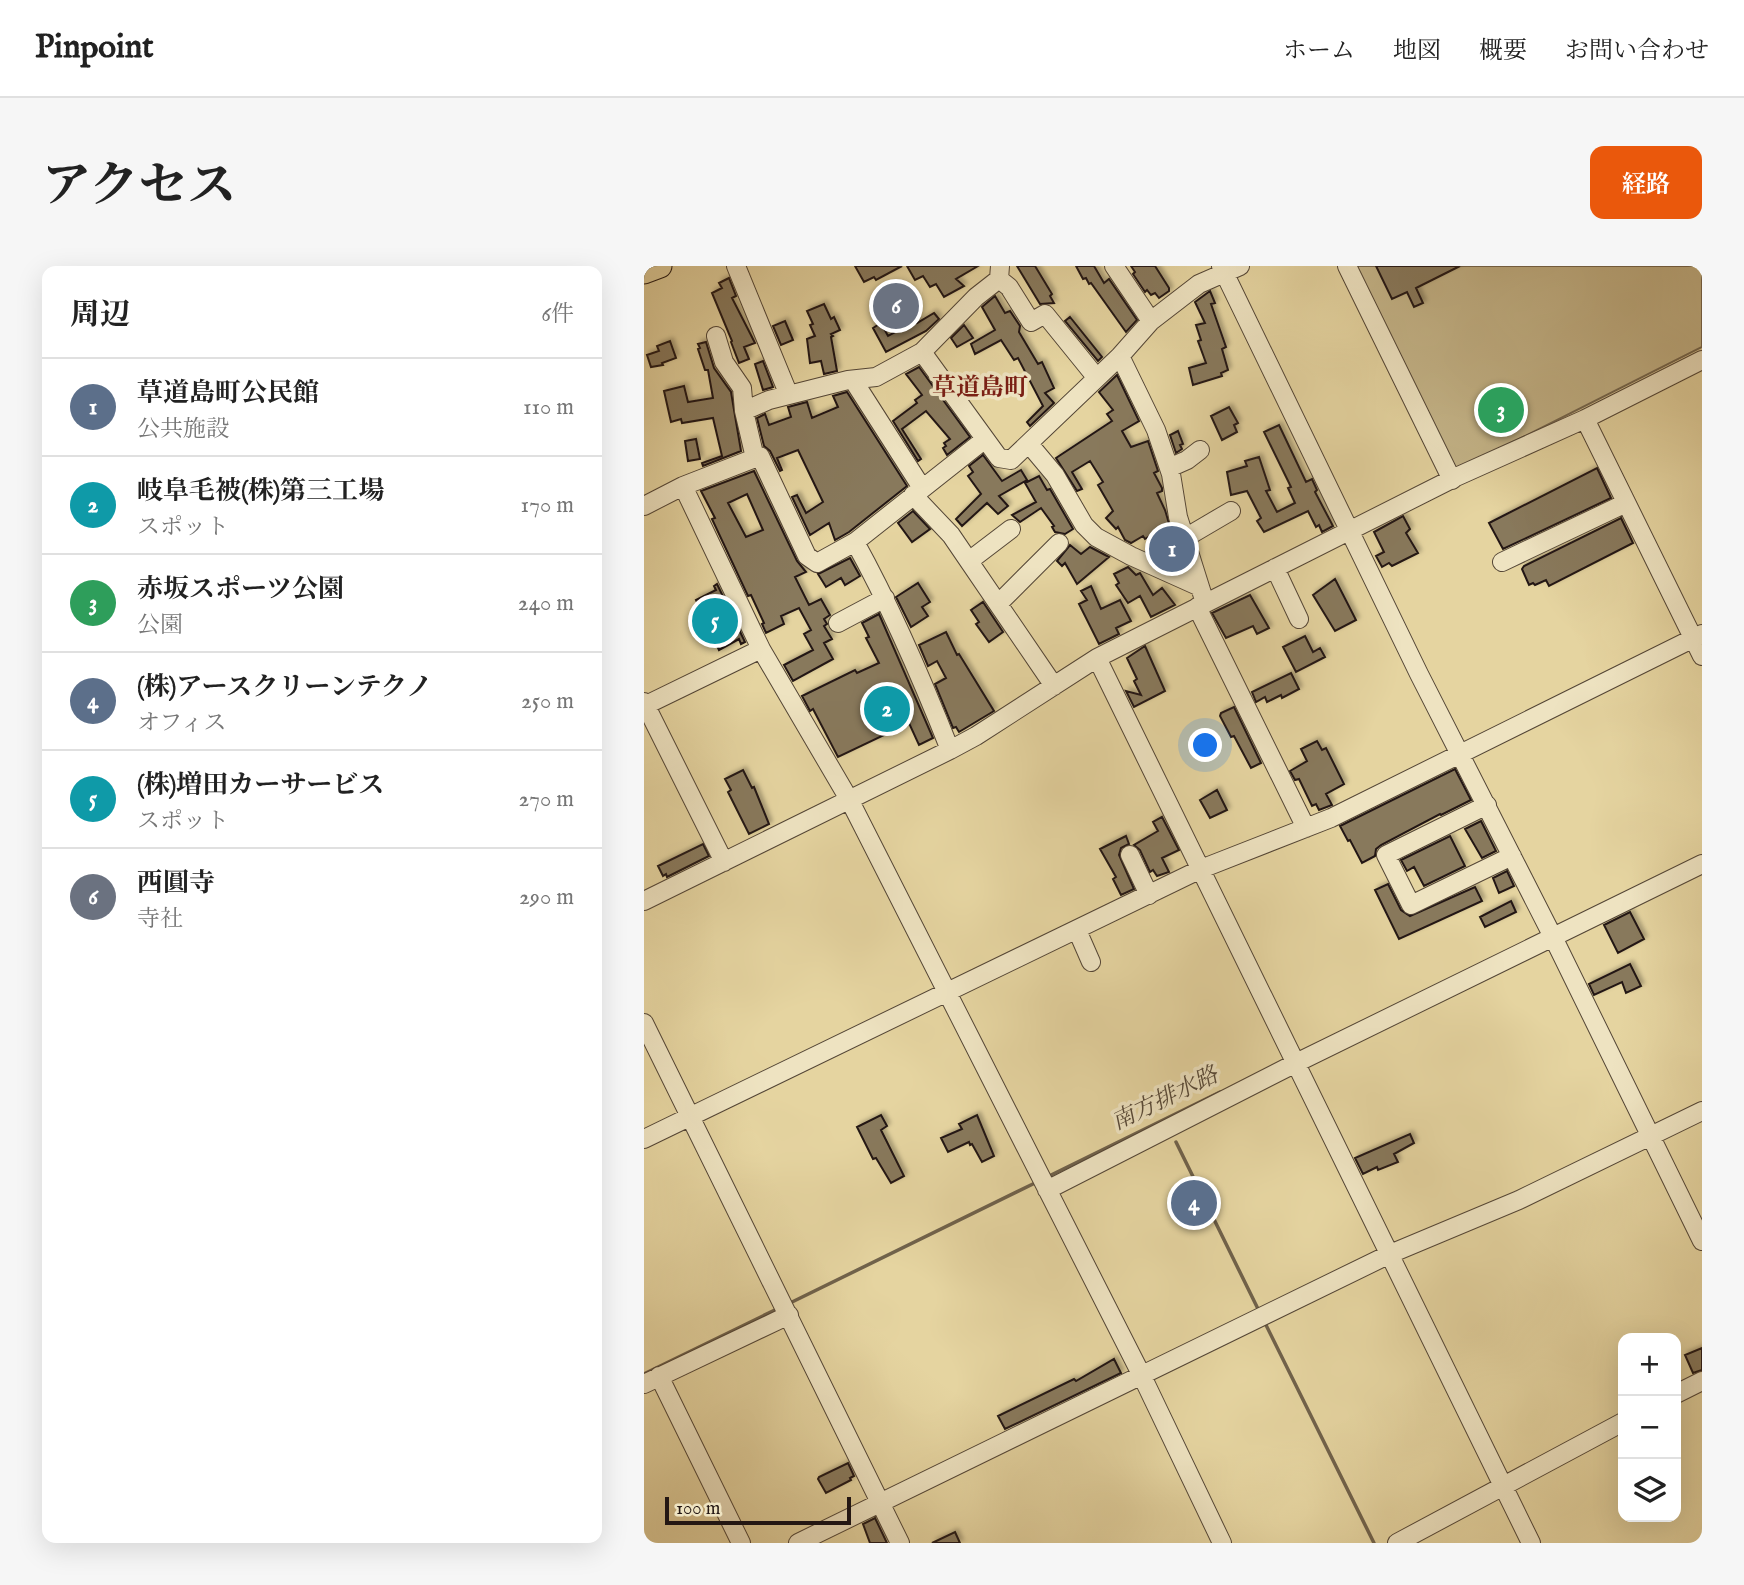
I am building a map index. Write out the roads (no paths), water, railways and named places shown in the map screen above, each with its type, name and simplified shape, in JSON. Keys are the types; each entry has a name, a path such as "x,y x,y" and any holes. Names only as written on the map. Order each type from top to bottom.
{"main road":[{"path":"644,272 660,266"}],"street":[{"path":"737,266 787,395"},
{"path":"1114,266 1151,321"},
{"path":"1347,266 1452,480"},
{"path":"922,352 999,457 1011,460 1120,355 1151,321 1199,284 1229,269 1350,530 1702,1241"},
{"path":"744,411 787,395 876,377 922,352 999,273 1031,322 1045,314 1096,377"},
{"path":"716,336 724,362 742,388 744,411 755,458"},
{"path":"1120,355 1156,430 1169,468 1201,599 1306,828"},
{"path":"644,901 950,750 1097,658 1201,599 1275,568 1702,360"},
{"path":"853,380 918,491 1054,686"},
{"path":"1585,419 1626,503 1698,636 1702,656"},
{"path":"644,506 683,486 760,456 807,556 817,563 855,542 985,440"},
{"path":"1030,444 1055,475 1084,525 1096,537 1201,599"},
{"path":"1169,468 1187,460 1200,450"},
{"path":"683,486 761,649 850,801 948,993 1142,1377 1222,1543"},
{"path":"1502,562 1626,503"},
{"path":"1185,538 1231,511"},
{"path":"969,561 1011,529"},
{"path":"855,542 885,598 950,750"},
{"path":"999,604 1059,543"},
{"path":"1275,568 1299,619"},
{"path":"838,624 885,598"},
{"path":"644,1139 1201,869 1331,818 1698,636"},
{"path":"724,862 645,705 761,649"},
{"path":"1097,658 1531,1543"},
{"path":"1487,805 1386,855 1411,905 1512,856"},
{"path":"1130,855 1149,895"},
{"path":"1043,1183 1550,933 1702,864"},
{"path":"1077,930 1091,962"},
{"path":"644,1023 900,1543"},
{"path":"798,1543 1390,1254 1519,1200 1702,1111"},
{"path":"741,1543 652,1380 786,1308"},
{"path":"1681,1392 1702,1381"},
{"path":"1397,1543 1618,1425"}],"waterway":[{"name":"南方排水路","path":"1047,1177 1220,1092"},
{"path":"1176,1142 1260,1313"},
{"name":"南方排水路","path":"790,1303 1037,1182"},
{"name":"南方排水路","path":"644,1374 779,1308"},
{"path":"1265,1323 1374,1543"}],"place":[{"name":"西圓寺","path":"896,306"},
{"name":"赤坂スポーツ公園","path":"1501,410"},
{"name":"草道島町公民館","path":"1172,549"},
{"name":"(株)増田カーサービス","path":"715,621"},
{"name":"岐阜毛被(株)第三工場","path":"887,709"},
{"name":"(株)アースクリーンテクノ","path":"1194,1203"}],"district":[{"name":"草道島町","path":"980,388"}]}
